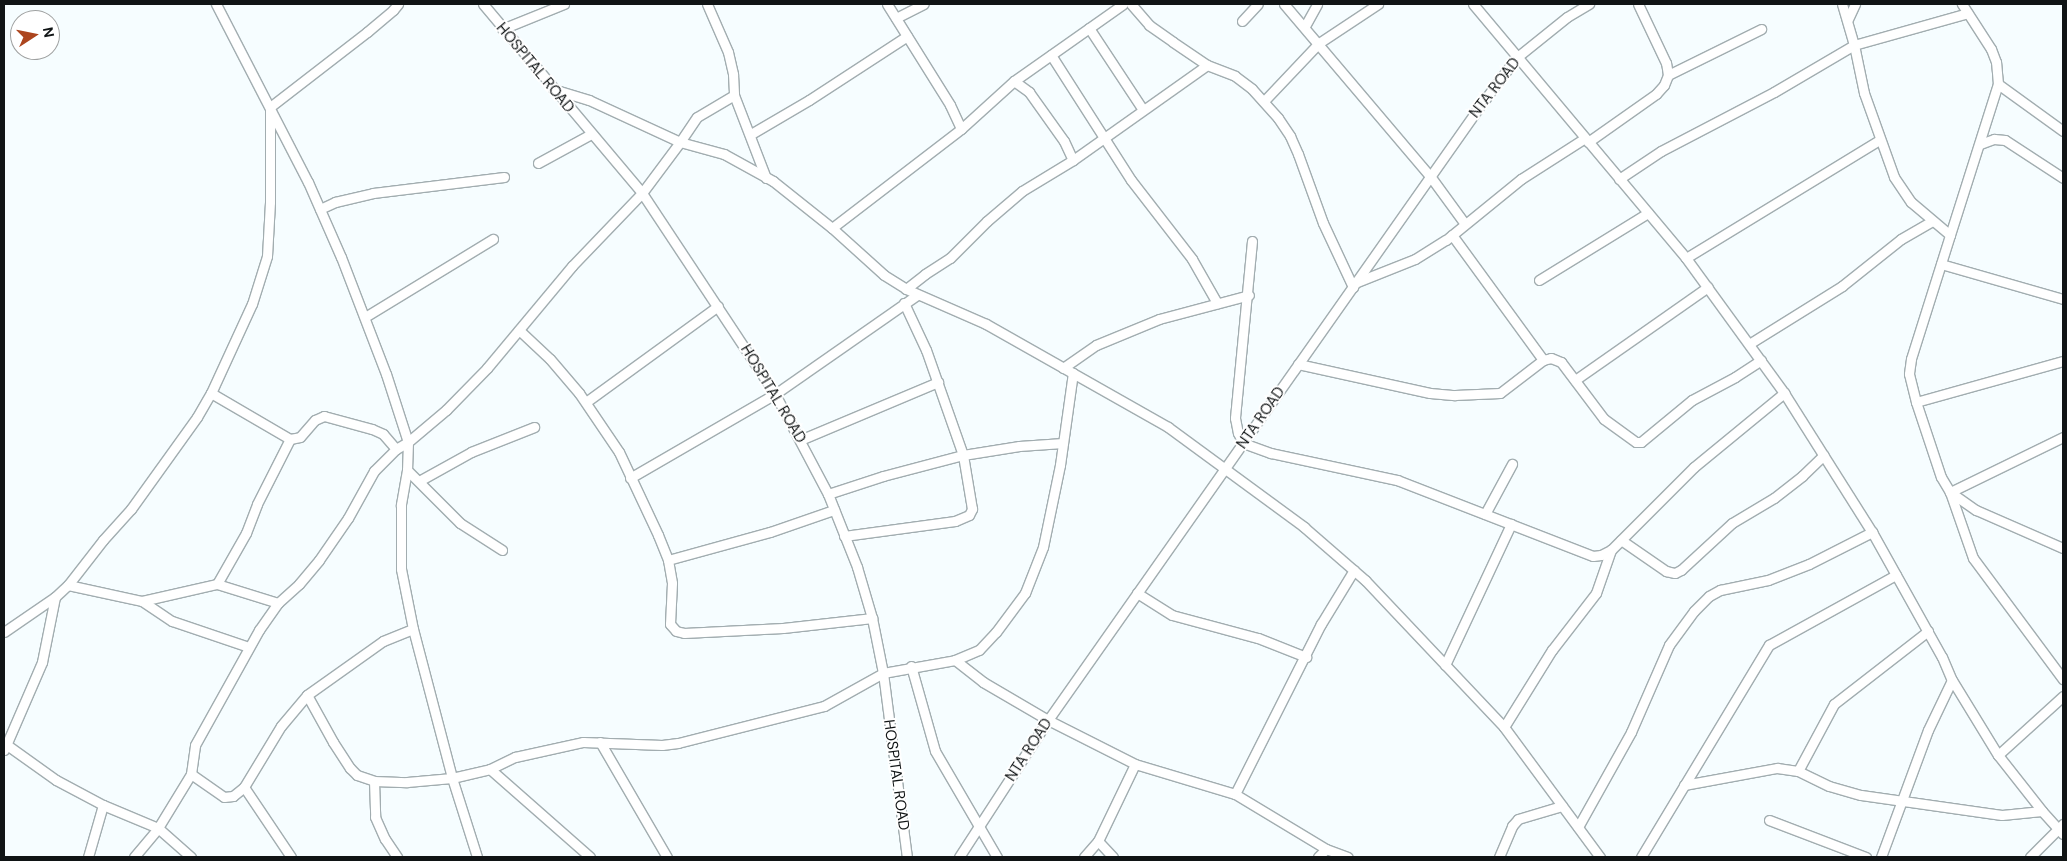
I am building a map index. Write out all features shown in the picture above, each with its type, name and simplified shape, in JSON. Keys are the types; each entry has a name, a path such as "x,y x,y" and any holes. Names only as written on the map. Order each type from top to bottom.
{"street":[{"path":"216,4 270,107 320,209 365,316 408,442 407,470 401,505 401,569 413,629 452,778 477,857"},
{"path":"270,107 367,32 398,4"},
{"name":"HOSPITAL ROAD","path":"482,4 642,193 775,394 828,494 872,618 883,673 907,857"},
{"path":"502,29 564,4"},
{"path":"707,4 728,52 733,74 734,94 751,134 766,178"},
{"path":"887,4 950,105 962,129"},
{"path":"896,18 924,4"},
{"path":"832,228 962,129 1014,81 1123,4"},
{"path":"1145,4 1134,7 1149,25 1207,65 1235,76 1264,101 1290,136 1323,223 1355,284 1415,259 1452,235 1521,179 1587,140 1656,94 1664,86 1668,75 1666,63 1638,4"},
{"path":"1242,21 1258,4"},
{"path":"1284,4 1305,26 1430,176 1466,224"},
{"path":"1305,26 1317,4"},
{"path":"1264,101 1319,43 1378,4"},
{"path":"1473,4 1516,58 1686,258 1784,393 1872,532 1928,631 1952,680 1998,755 2042,811 2062,829 2030,857"},
{"name":"NTA ROAD","path":"959,857 1048,720 1136,593 1430,176 1516,58 1567,17 1589,4"},
{"path":"1842,4 1848,19 1864,93 1879,140 1894,177 1911,202 1950,236"},
{"path":"1848,19 1855,4"},
{"path":"1962,4 1991,49 1996,62 1998,84 1910,359 1909,374 1916,402 1941,477 1950,492 1973,558 2063,679"},
{"path":"1619,179 1660,151 1774,92 1854,46 1968,13"},
{"path":"1089,28 1143,110"},
{"path":"1668,75 1761,29"},
{"path":"751,134 809,100 907,36"},
{"path":"1050,55 1131,180 1192,259 1217,303"},
{"path":"906,290 925,274 950,258 986,221 1022,192 1073,160 1207,65"},
{"path":"1014,81 1029,92 1064,141 1073,160"},
{"path":"1998,84 2063,131"},
{"path":"552,89 589,100 680,142 724,154 766,178 832,228 884,275 906,290 986,324 1168,427 1304,527 1354,570 1504,727 1600,857"},
{"path":"134,857 158,828 191,774 196,746 248,647 278,603 299,584 319,560 348,518 374,471 396,449 408,442 446,410 487,368 572,266 642,193 697,117 734,94"},
{"path":"4,632 55,597 68,585 131,508 197,417 211,393 252,304 267,256 270,202 270,107"},
{"path":"538,163 591,134"},
{"path":"1980,144 1994,139 2006,140 2063,178"},
{"path":"1686,258 1879,140"},
{"path":"320,209 335,202 374,193 504,178"},
{"path":"1539,280 1648,213"},
{"path":"1749,344 1842,286 1901,239 1932,221"},
{"path":"1452,235 1543,360"},
{"path":"365,316 493,239"},
{"path":"1252,241 1249,295 1235,418 1238,433 1243,443 1271,453 1397,480 1593,556 1601,555 1611,550 1694,467 1784,393"},
{"path":"1941,264 2063,299"},
{"path":"1575,380 1708,287"},
{"path":"630,478 775,394 917,295"},
{"path":"1063,368 1096,345 1160,318 1249,295"},
{"path":"844,536 955,521 969,515 972,509 963,455 926,350 904,303"},
{"path":"586,402 718,306"},
{"path":"519,330 550,359 586,402 619,452 668,560 672,582 670,624 676,630 684,633 783,628 872,618"},
{"path":"1298,364 1430,393 1455,395 1500,393 1543,360 1551,358 1561,362 1604,418 1630,440 1640,442 1692,400 1735,377 1760,360"},
{"path":"1916,402 2063,361"},
{"path":"307,695 350,768 357,775 374,781 407,782 452,778 490,769 515,757 544,749 583,742 662,745 678,743 824,706 883,673 911,666 955,660 979,650 996,632 1025,593 1042,547 1063,443 1073,373"},
{"path":"800,440 938,382"},
{"path":"211,393 290,439 300,437 315,420 324,416 372,429 383,434 396,449"},
{"path":"419,481 471,452 534,427"},
{"path":"1950,492 2063,437"},
{"path":"217,584 246,533 257,504 290,439"},
{"path":"828,494 884,476 963,455 1019,446 1063,443"},
{"path":"1621,540 1666,572 1675,573 1681,570 1732,523 1774,498 1802,476 1824,455"},
{"path":"1485,514 1512,464"},
{"path":"407,470 460,523 502,550"},
{"path":"1950,492 1976,510 2063,546"},
{"path":"668,560 770,532 834,510"},
{"path":"1445,666 1511,524"},
{"path":"1578,828 1631,732 1669,645 1694,611 1709,596 1720,590 1768,580 1809,564 1872,532"},
{"path":"1504,727 1552,650 1596,593 1611,550"},
{"path":"1235,794 1306,657 1321,624 1354,570"},
{"path":"1645,856 1684,786 1769,645 1896,575"},
{"path":"142,601 217,584 278,603"},
{"path":"68,585 142,601 172,621 248,647"},
{"path":"1136,593 1172,615 1258,638 1306,657"},
{"path":"55,597 42,662 6,748 56,780 103,805 158,828 191,857"},
{"path":"191,774 224,796 233,796 244,787 281,726 307,695 383,641 413,629"},
{"path":"1798,771 1834,704 1928,631"},
{"path":"955,660 983,682 1048,720 1135,764 1235,794 1326,848 1348,857"},
{"path":"911,666 935,751 997,857"},
{"path":"1881,857 1928,730 1952,680"},
{"path":"1998,755 2063,696"},
{"path":"600,742 662,855"},
{"path":"1084,857 1098,841 1135,764"},
{"path":"1684,786 1777,768 1798,771 1829,786 1861,795 1902,799 2002,815 2042,811"},
{"path":"490,769 590,857"},
{"path":"374,781 375,817 385,839 397,857"},
{"path":"244,787 291,857"},
{"path":"88,857 103,805"},
{"path":"1499,857 1512,826 1518,819 1562,806"},
{"path":"1769,820 1866,857"},
{"path":"1098,841 1113,857"},
{"path":"1318,857 1326,848"}]}
